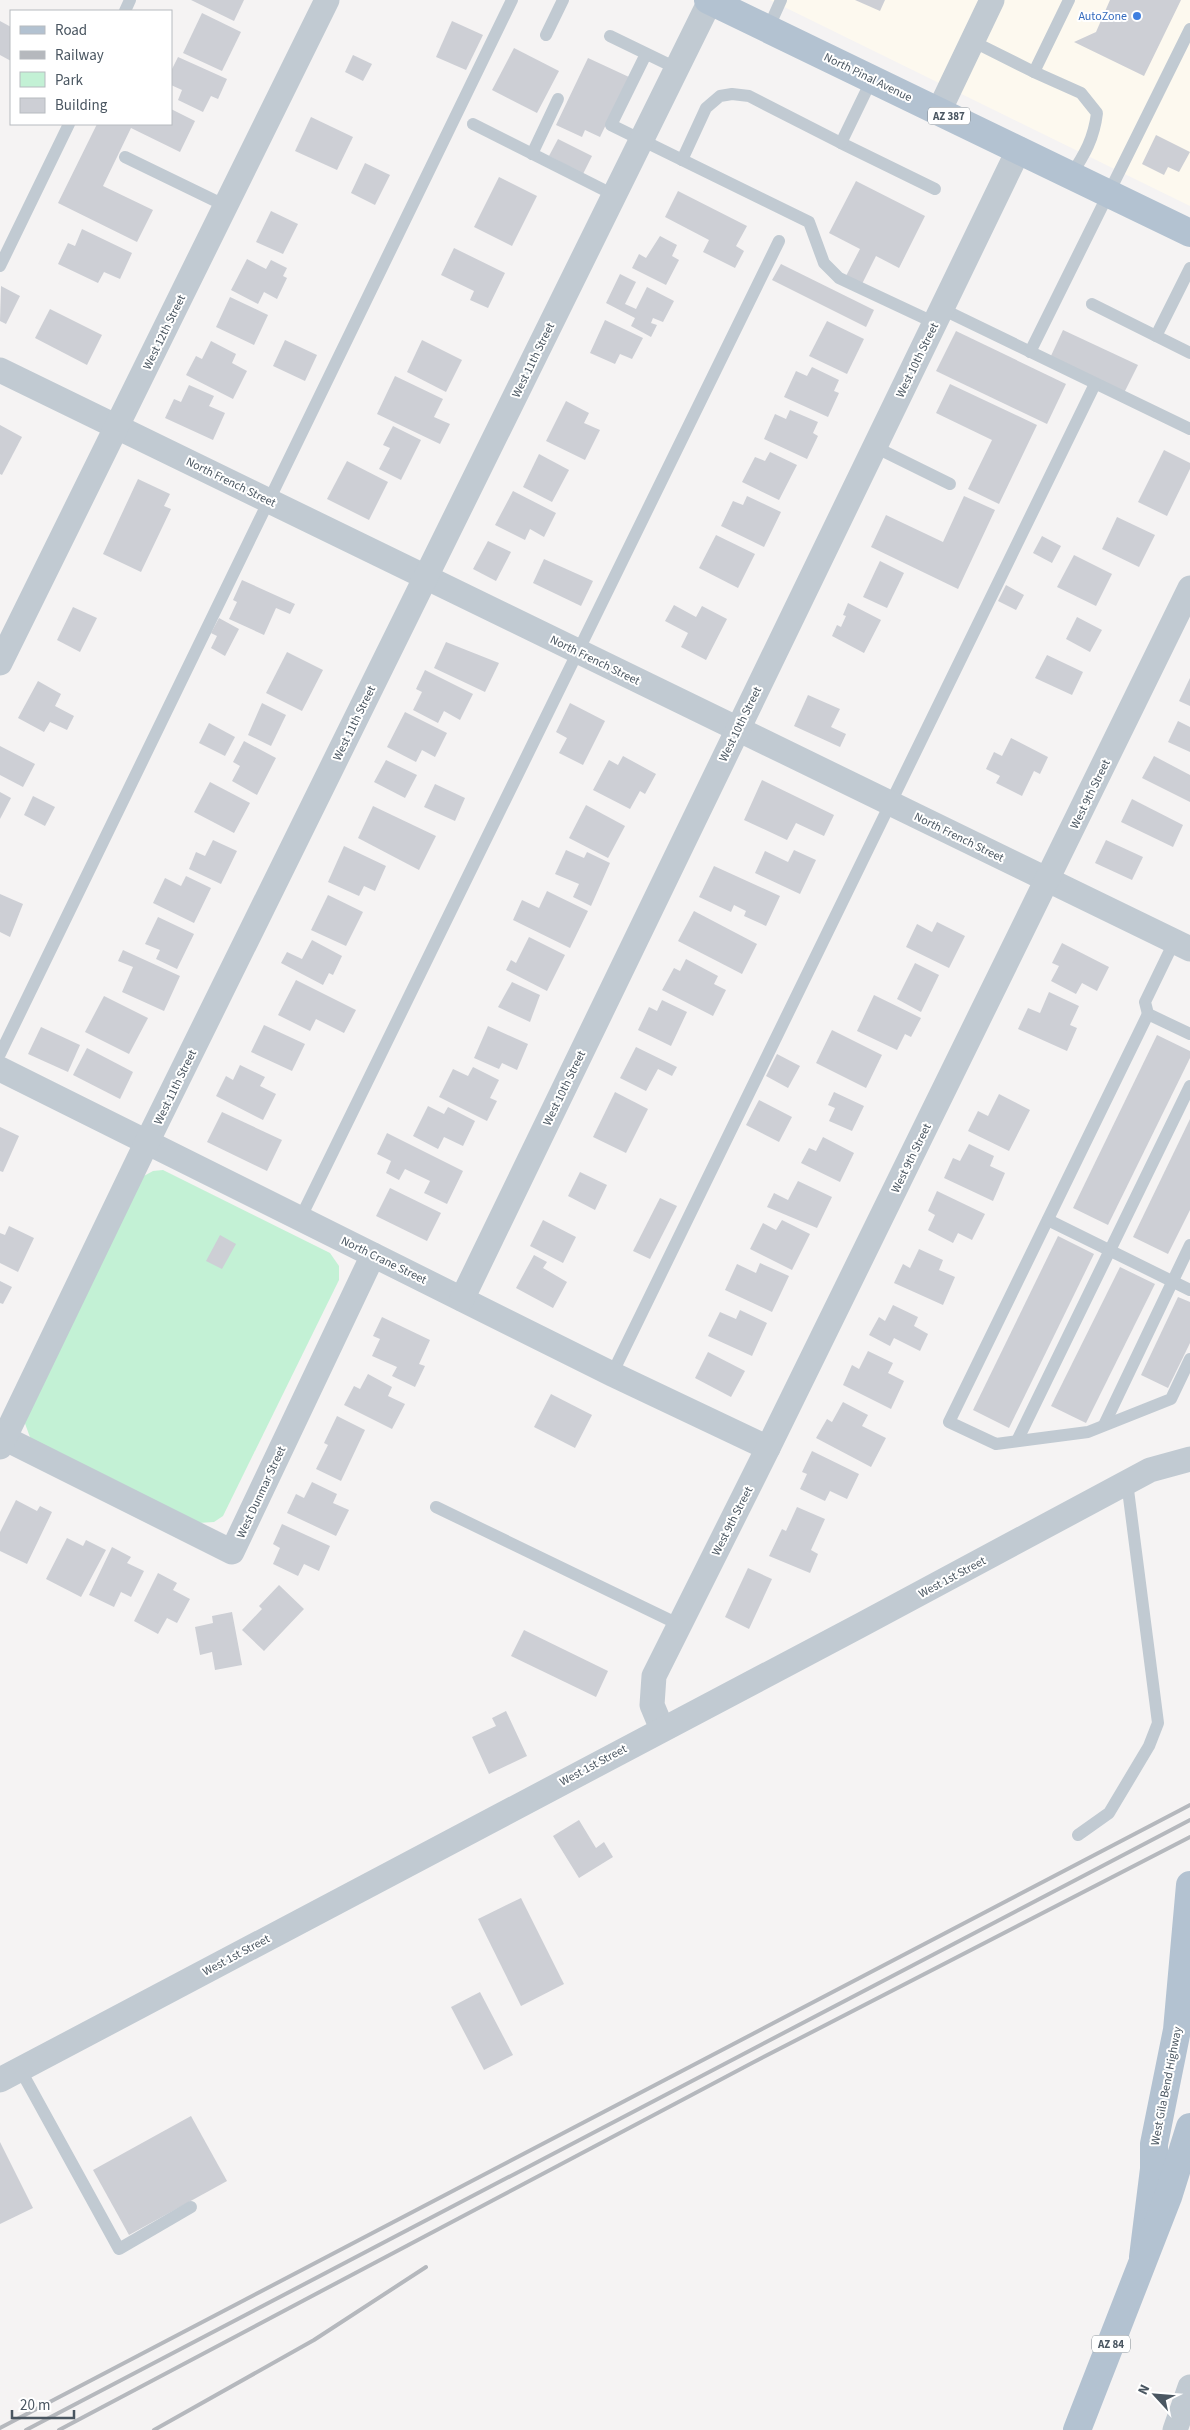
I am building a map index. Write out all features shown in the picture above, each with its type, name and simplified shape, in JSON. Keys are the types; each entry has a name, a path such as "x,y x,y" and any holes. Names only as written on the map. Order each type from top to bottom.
{"main road":[{"name":"North Pinal Avenue","path":"709,0 1190,233"},
{"name":"West Gila Bend Highway","path":"1143,2258 1154,2169 1154,2144 1177,2030 1190,1885"},
{"name":"West Gila Bend Highway","path":"1077,2430 1176,2176 1190,2127"}],"street":[{"name":"West 12th Street","path":"0,663 118,428 327,0"},
{"name":"West 11th Street","path":"2,1443 147,1142 709,0"},
{"path":"939,111 989,1"},
{"name":"West 10th Street","path":"462,1299 1019,149"},
{"name":"North French Street","path":"0,370 1182,945"},
{"name":"West 9th Street","path":"662,1729 652,1705 654,1676 1048,880 1190,588"},
{"name":"North Crane Street","path":"0,1070 612,1374 768,1448"},
{"name":"West Dunmar Street","path":"2,1443 232,1552 373,1255"},
{"name":"West 1st Street","path":"10,2074 1150,1470 1190,1459"},
{"path":"1175,2430 1190,2387"}],"lane":[{"path":"0,1054 512,0"},
{"path":"546,35 563,0"},
{"path":"768,29 781,0"},
{"path":"1034,72 1069,0"},
{"path":"1030,352 1190,29"},
{"path":"610,36 676,68"},
{"path":"972,41 1081,93 1097,113 1095,132 1088,149 1071,175"},
{"path":"646,54 611,125 809,222 824,264 839,278 1030,352 1190,429"},
{"path":"841,143 872,79"},
{"path":"682,160 706,108 720,96 732,94 749,96 935,189"},
{"path":"532,154 558,99"},
{"path":"474,124 614,195"},
{"path":"0,266 70,125"},
{"path":"126,157 226,206"},
{"path":"300,1218 779,241"},
{"path":"1156,336 1190,268"},
{"path":"1092,304 1190,353"},
{"path":"612,1374 1095,384"},
{"path":"875,446 950,484"},
{"path":"1182,945 1145,1002 1148,1014 949,1422 996,1444 1088,1432 1170,1399 1190,1359"},
{"path":"1148,1014 1190,1034"},
{"path":"1017,1442 1190,1086"},
{"path":"1048,1220 1190,1290"},
{"path":"1104,1425 1190,1245"},
{"path":"1078,1835 1109,1813 1149,1746 1158,1723 1127,1482"},
{"path":"436,1507 680,1625"},
{"path":"10,2074 119,2249 191,2207"}],"shaded area":[{"path":"770,0 1190,0 1190,206"}],"green space":[{"path":"163,1170 330,1253 339,1266 339,1280 223,1516 214,1522 198,1523 31,1440 23,1418 142,1177 153,1171"}],"building":[{"path":"191,0 244,0 234,21"},
{"path":"855,0 885,0 880,11"},
{"path":"1110,0 1181,0 1144,76 1074,42 1096,32"},
{"path":"202,13 241,32 222,71 183,53"},
{"path":"0,21 10,26 10,60 0,55"},
{"path":"452,21 483,35 466,70 436,57"},
{"path":"514,48 559,71 537,113 492,90"},
{"path":"353,55 372,64 363,81 345,72"},
{"path":"178,57 227,79 218,99 211,96 203,112 178,100 182,90 172,85 172,69"},
{"path":"588,58 629,77 600,137 585,130 582,137 556,125"},
{"path":"172,110 195,121 180,152 131,128 103,186 153,210 137,242 58,203 97,125 172,125"},
{"path":"311,117 353,137 337,170 295,151"},
{"path":"1156,135 1190,152 1179,172 1168,167 1164,175 1142,164"},
{"path":"558,139 592,156 583,174 549,156"},
{"path":"365,163 390,175 375,205 351,193"},
{"path":"499,177 537,196 512,246 474,227"},
{"path":"856,181 925,216 899,268 876,256 862,284 846,276 860,249 829,233"},
{"path":"678,191 747,226 736,246 744,251 735,268 703,252 709,240 665,217"},
{"path":"271,211 298,224 283,254 256,242"},
{"path":"82,229 132,253 120,279 104,272 98,283 58,264 68,243 75,246"},
{"path":"660,236 677,245 672,256 679,260 666,285 632,268 639,254 646,258"},
{"path":"454,248 505,273 488,308 470,300 474,291 441,275"},
{"path":"247,259 266,269 271,260 287,268 283,276 287,278 277,299 264,292 258,304 231,290"},
{"path":"781,264 874,310 866,327 772,280"},
{"path":"620,274 636,282 625,304 636,309 647,287 674,301 663,322 653,318 651,323 657,325 651,337 631,326 635,318 606,303"},
{"path":"1,286 20,296 6,324 0,321"},
{"path":"230,297 268,315 254,345 216,327"},
{"path":"50,309 102,335 87,365 35,338"},
{"path":"605,320 643,338 632,359 620,354 615,364 590,353"},
{"path":"827,321 864,339 847,374 809,356"},
{"path":"1063,330 1138,365 1124,393 1050,358"},
{"path":"956,331 1066,384 1047,424 936,371"},
{"path":"285,340 317,355 305,381 273,366"},
{"path":"422,340 462,360 446,392 407,372"},
{"path":"211,341 236,354 232,363 247,371 233,399 186,375 196,356 202,359"},
{"path":"812,367 839,380 834,391 839,393 828,417 784,397 796,371 807,376"},
{"path":"395,376 443,399 434,417 450,424 440,444 377,414"},
{"path":"950,384 1037,425 999,504 968,489 992,440 936,413"},
{"path":"189,385 214,396 209,406 225,413 213,440 165,418 174,399 181,402"},
{"path":"566,401 589,413 584,423 600,430 585,460 546,441"},
{"path":"790,410 818,422 813,433 818,436 807,459 764,439 775,414 786,419"},
{"path":"0,425 22,437 2,475 0,474"},
{"path":"393,426 421,440 401,480 379,469 390,448 383,445"},
{"path":"1164,450 1190,463 1190,469 1167,516 1138,502"},
{"path":"770,452 797,465 779,500 742,482 755,457 765,461"},
{"path":"539,454 569,470 552,502 523,487"},
{"path":"347,461 388,482 369,520 327,499"},
{"path":"138,479 170,494 164,506 171,509 141,572 103,554"},
{"path":"513,491 556,513 544,537 530,529 525,540 495,525"},
{"path":"747,496 781,512 764,547 721,526 733,501 743,505"},
{"path":"964,496 995,510 958,589 871,547 886,515 943,542"},
{"path":"1117,517 1155,535 1139,567 1102,549"},
{"path":"716,535 755,554 738,588 699,568"},
{"path":"1042,536 1061,546 1052,563 1033,553"},
{"path":"488,541 511,552 496,581 473,569"},
{"path":"1074,555 1112,574 1096,606 1057,587"},
{"path":"544,559 593,581 581,606 533,583"},
{"path":"880,561 904,573 887,608 863,597"},
{"path":"242,580 295,604 290,614 276,608 264,635 229,619 237,602 233,600"},
{"path":"1006,585 1024,595 1016,610 998,601"},
{"path":"848,603 881,620 864,653 832,636 837,625 841,627 846,616 843,615"},
{"path":"674,605 696,617 702,606 727,619 706,660 681,647 688,633 665,621"},
{"path":"73,607 97,618 80,652 57,640"},
{"path":"1077,617 1102,630 1090,652 1066,639"},
{"path":"219,618 239,629 225,656 211,648 217,636 211,633"},
{"path":"446,642 499,663 485,692 434,668"},
{"path":"287,652 323,670 302,711 266,693"},
{"path":"1047,655 1083,672 1072,695 1035,678"},
{"path":"425,670 473,694 460,720 444,711 438,723 413,710 422,692 416,689"},
{"path":"1190,678 1190,706 1179,701"},
{"path":"38,681 61,694 55,706 74,716 67,730 50,722 44,732 18,718"},
{"path":"808,695 840,709 831,727 846,734 840,747 794,726"},
{"path":"262,703 286,715 271,746 248,735"},
{"path":"570,703 605,721 583,765 559,753 567,738 556,732"},
{"path":"405,712 447,733 435,757 422,750 416,762 387,747"},
{"path":"1178,721 1190,727 1190,752 1168,742"},
{"path":"209,723 235,737 225,756 199,743"},
{"path":"1011,738 1048,757 1040,774 1034,771 1022,796 996,783 1000,776 986,769 994,752 1002,756"},
{"path":"244,741 276,758 257,795 232,781 240,766 233,762"},
{"path":"0,746 35,764 23,787 0,775"},
{"path":"623,756 656,774 645,794 640,791 630,809 593,790 609,760 618,765"},
{"path":"1154,756 1190,775 1190,802 1142,778"},
{"path":"386,760 417,775 405,798 374,782"},
{"path":"762,780 834,815 824,836 796,823 787,840 744,820"},
{"path":"210,782 250,803 234,833 194,812"},
{"path":"435,784 465,798 455,821 424,807"},
{"path":"0,792 11,798 0,819"},
{"path":"33,796 55,807 45,826 24,815"},
{"path":"1132,799 1183,825 1173,847 1121,822"},
{"path":"586,805 625,826 608,858 569,838"},
{"path":"373,806 436,836 419,870 358,838"},
{"path":"213,840 237,851 221,884 189,869 196,852 205,856"},
{"path":"1106,840 1143,857 1132,880 1095,863"},
{"path":"344,846 386,866 375,891 364,886 359,896 328,882"},
{"path":"566,850 584,858 587,852 610,863 591,906 573,897 579,884 555,874"},
{"path":"794,850 816,860 800,894 755,873 765,851 788,862"},
{"path":"714,866 780,896 766,926 744,916 746,911 734,905 731,912 699,897"},
{"path":"186,876 211,888 194,923 153,903 165,878 181,886"},
{"path":"547,891 588,911 570,948 513,920 522,900 539,908"},
{"path":"0,894 23,904 10,937 0,932"},
{"path":"328,895 363,912 346,946 311,930"},
{"path":"694,911 757,944 742,974 678,941"},
{"path":"158,917 194,934 177,969 156,959 160,950 145,944"},
{"path":"937,922 965,936 949,968 906,947 917,924 932,932"},
{"path":"529,937 565,955 547,991 506,970 511,960 516,963"},
{"path":"312,940 342,956 333,975 329,973 323,985 281,963 287,952 302,959"},
{"path":"1062,943 1109,967 1097,991 1082,983 1076,994 1051,981 1059,966 1052,963"},
{"path":"123,950 180,976 164,1011 122,992 133,967 118,961"},
{"path":"686,959 718,976 714,984 726,990 713,1016 662,990 674,968 680,971"},
{"path":"915,963 939,975 921,1012 897,999"},
{"path":"296,980 356,1010 344,1033 316,1019 310,1031 278,1015"},
{"path":"512,982 540,995 530,1022 498,1007"},
{"path":"1049,992 1079,1006 1070,1025 1077,1028 1067,1051 1018,1029 1028,1008 1040,1013"},
{"path":"874,995 921,1018 911,1037 905,1034 897,1050 857,1031"},
{"path":"104,996 148,1018 129,1054 85,1032"},
{"path":"662,1000 687,1012 671,1046 638,1030 649,1007 657,1011"},
{"path":"264,1025 305,1044 292,1071 251,1052"},
{"path":"488,1026 528,1044 517,1070 502,1063 499,1069 474,1058"},
{"path":"41,1027 80,1045 68,1072 28,1054"},
{"path":"832,1030 882,1055 866,1088 816,1063"},
{"path":"1157,1035 1190,1051 1190,1058 1108,1225 1073,1208"},
{"path":"636,1047 677,1067 672,1076 658,1069 646,1091 620,1078"},
{"path":"87,1048 133,1072 120,1099 73,1075"},
{"path":"777,1054 800,1066 788,1088 766,1076"},
{"path":"240,1065 265,1077 260,1086 276,1094 263,1120 216,1096 226,1076 233,1080"},
{"path":"473,1067 499,1080 490,1098 497,1101 487,1121 439,1097 453,1069 468,1076"},
{"path":"615,1092 648,1109 626,1153 593,1137"},
{"path":"834,1092 864,1106 852,1131 829,1121 835,1108 828,1105"},
{"path":"999,1094 1030,1110 1009,1151 968,1131 978,1111 988,1116"},
{"path":"759,1100 792,1117 779,1142 746,1125"},
{"path":"428,1106 444,1114 448,1107 475,1121 463,1146 444,1137 438,1149 413,1136"},
{"path":"222,1112 282,1140 267,1171 207,1142"},
{"path":"1190,1119 1190,1210 1168,1254 1133,1237"},
{"path":"0,1127 19,1136 3,1172 0,1171"},
{"path":"387,1133 463,1171 447,1204 424,1193 430,1181 405,1169 399,1180 386,1173 391,1161 377,1154"},
{"path":"823,1137 854,1153 840,1182 801,1163 809,1148 816,1151"},
{"path":"969,1144 994,1156 990,1166 1005,1173 993,1201 944,1178 953,1158 960,1161"},
{"path":"580,1172 607,1185 595,1210 568,1196"},
{"path":"798,1181 832,1197 817,1228 767,1207 774,1193 788,1200"},
{"path":"390,1188 441,1213 427,1241 376,1216"},
{"path":"937,1191 985,1214 972,1240 958,1233 953,1243 928,1230 935,1215 928,1211"},
{"path":"660,1198 677,1206 650,1259 633,1251"},
{"path":"543,1220 576,1237 563,1263 530,1246"},
{"path":"782,1220 810,1234 792,1270 750,1249 763,1223 776,1230"},
{"path":"9,1226 34,1238 18,1272 0,1263 0,1233 5,1235"},
{"path":"220,1235 236,1244 222,1269 206,1261"},
{"path":"1058,1236 1094,1254 1009,1428 973,1410"},
{"path":"919,1249 943,1260 939,1270 955,1277 943,1305 894,1283 903,1264 910,1268"},
{"path":"534,1255 547,1262 543,1268 567,1282 553,1308 516,1288"},
{"path":"760,1263 789,1276 772,1312 725,1290 737,1264 756,1273"},
{"path":"1120,1267 1155,1284 1086,1423 1051,1406"},
{"path":"0,1281 12,1287 3,1304 0,1303"},
{"path":"1178,1297 1190,1302 1190,1343 1168,1388 1141,1375"},
{"path":"893,1305 918,1317 914,1326 928,1334 920,1351 894,1338 890,1346 869,1335 879,1317 885,1321"},
{"path":"740,1310 767,1323 752,1356 708,1336 720,1312 736,1319"},
{"path":"382,1317 430,1340 419,1364 425,1366 415,1387 392,1376 397,1367 372,1356 380,1339 373,1336"},
{"path":"868,1351 893,1363 888,1373 904,1381 891,1409 843,1385 852,1365 859,1369"},
{"path":"708,1352 745,1371 731,1397 695,1378"},
{"path":"368,1374 392,1387 388,1396 405,1404 392,1429 344,1405 354,1386 360,1389"},
{"path":"551,1394 592,1415 575,1448 534,1427"},
{"path":"843,1402 868,1415 862,1426 886,1438 871,1467 816,1438 827,1419 832,1422"},
{"path":"337,1416 365,1430 341,1481 316,1469 328,1445 324,1443"},
{"path":"812,1451 859,1474 847,1499 830,1491 825,1501 800,1489 807,1474 802,1472"},
{"path":"312,1482 337,1494 333,1503 349,1510 336,1536 287,1513 296,1494 304,1498"},
{"path":"16,1500 37,1511 40,1506 52,1512 27,1564 0,1551 0,1532"},
{"path":"797,1507 825,1519 811,1550 818,1554 810,1573 769,1556 782,1529 786,1531"},
{"path":"282,1524 330,1546 319,1571 304,1564 298,1576 273,1564 280,1548 273,1544"},
{"path":"67,1538 83,1546 86,1540 106,1550 81,1597 46,1579"},
{"path":"112,1547 131,1557 127,1563 144,1571 131,1597 121,1592 114,1607 89,1595"},
{"path":"748,1568 772,1579 749,1629 725,1617"},
{"path":"158,1573 177,1583 173,1590 190,1599 177,1623 167,1618 158,1634 134,1621"},
{"path":"279,1585 304,1609 264,1651 242,1630 262,1609 259,1606"},
{"path":"232,1612 242,1665 215,1670 212,1652 200,1655 195,1627 213,1623 212,1616"},
{"path":"524,1630 608,1671 596,1697 511,1656"},
{"path":"506,1711 527,1756 489,1774 472,1737 496,1726 492,1718"},
{"path":"579,1820 596,1848 604,1842 613,1857 579,1878 553,1836"},
{"path":"521,1898 564,1984 521,2006 478,1919"},
{"path":"480,1992 513,2055 484,2070 451,2007"},
{"path":"191,2116 227,2181 129,2235 93,2170"},
{"path":"0,2142 33,2208 0,2224"}],"railway":[{"path":"0,2428 1190,1805"},
{"path":"26,2430 1190,1820"},
{"path":"59,2430 752,2063 1190,1837"},
{"path":"154,2430 314,2340 426,2267"}],"place":[{"name":"AutoZone","path":"1137,16"}]}
